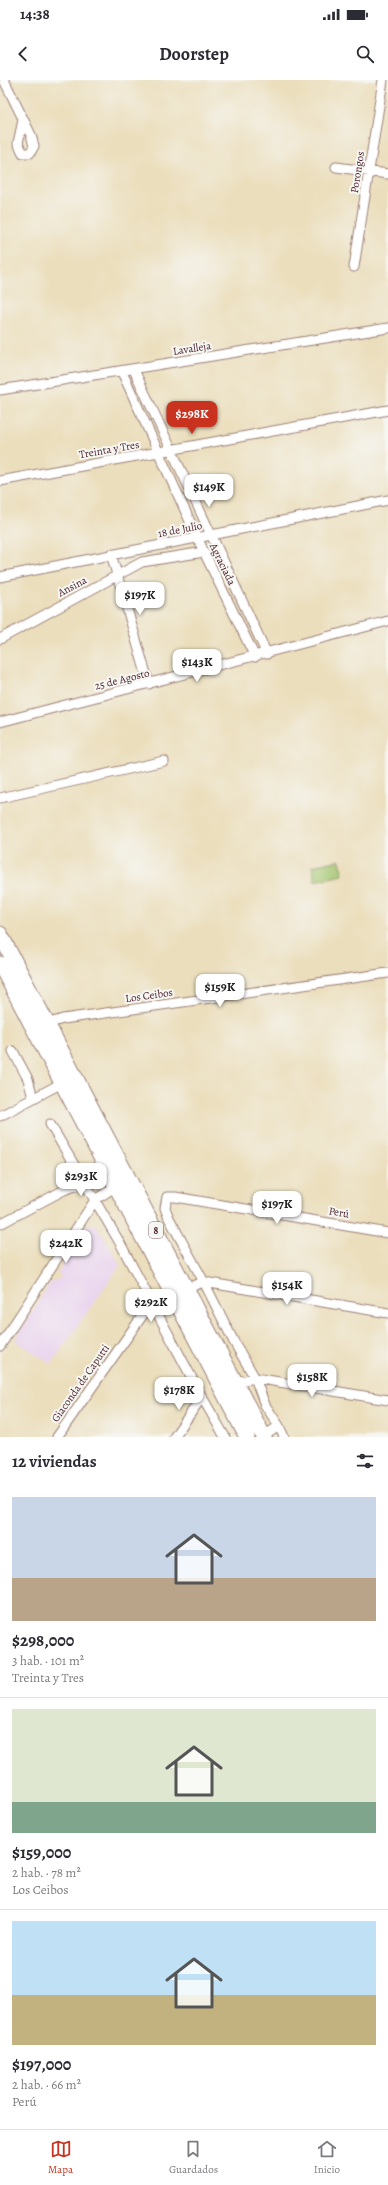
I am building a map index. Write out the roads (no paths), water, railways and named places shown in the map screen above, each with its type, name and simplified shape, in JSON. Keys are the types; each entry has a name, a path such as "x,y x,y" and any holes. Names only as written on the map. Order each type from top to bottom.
{"highway":[{"name":"8","path":"0,934 41,1026 179,1290 247,1437"},
{"name":"8","path":"0,964 41,1026 62,1083 122,1182"},
{"name":"8","path":"179,1290 235,1382 264,1436"}],"street":[{"path":"4,80 23,120"},
{"name":"Porongos","path":"354,267 383,80"},
{"path":"336,167 388,174"},
{"name":"Lavalleja","path":"0,390 122,372 388,328"},
{"name":"Agraciada","path":"134,370 266,654"},
{"name":"Agraciada","path":"122,372 204,552 255,657"},
{"name":"Treinta y Tres","path":"0,481 388,410"},
{"name":"18 de Julio","path":"0,577 388,500"},
{"name":"Ansina","path":"0,639 142,562 204,552"},
{"path":"111,554 149,684"},
{"name":"25 de Agosto","path":"0,722 255,657 388,621"},
{"path":"0,798 164,761"},
{"name":"Los Ceibos","path":"41,1026 63,1019 388,973"},
{"path":"13,1050 28,1079 33,1098"},
{"path":"0,1116 62,1083"},
{"path":"50,1124 95,1200 152,1302 202,1398 225,1437"},
{"path":"0,1346 95,1200 122,1182"},
{"path":"0,1224 64,1190 84,1183"},
{"name":"Perú","path":"204,1282 169,1218 165,1208 167,1197 174,1196 388,1233"},
{"path":"204,1282 388,1313"},
{"path":"204,1282 234,1342 256,1378 265,1405 279,1426 284,1437"},
{"name":"Giaconda de Caputti","path":"57,1437 152,1302 179,1290 204,1282"},
{"path":"235,1382 256,1378 388,1400"},
{"path":"174,1437 202,1398"},
{"path":"264,1436 279,1426"}]}
